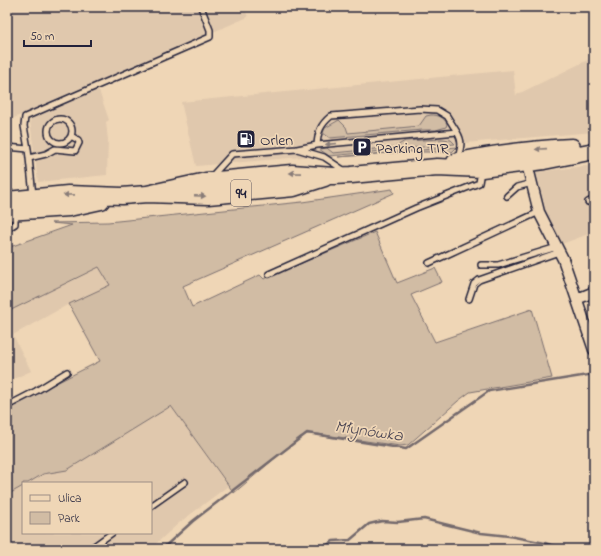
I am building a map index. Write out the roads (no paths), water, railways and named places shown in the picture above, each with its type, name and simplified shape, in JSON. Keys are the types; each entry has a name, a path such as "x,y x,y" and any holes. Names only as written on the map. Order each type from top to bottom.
{"main road":[{"name":"94","path":"147,194 206,181 292,173 334,176 351,175 455,165 481,156 528,150 594,147"},
{"name":"94","path":"455,165 482,169 528,164 594,151"},
{"name":"94","path":"10,208 33,198 68,194 122,196 147,194 208,196 294,188 334,176"},
{"name":"94","path":"10,208 50,210 70,208 122,196"}],"street":[{"path":"528,164 540,212 558,250 577,299 594,350"},
{"path":"577,299 594,292"}],"lane":[{"path":"50,210 36,202 33,198 24,126 26,117 210,37 210,30 201,7"},
{"path":"317,145 318,133 323,122 331,116 420,109 437,110 447,116 461,139 462,145 455,165"},
{"path":"64,119 72,128 71,136 63,143 56,142 48,134 48,127 53,121 64,119"},
{"path":"255,191 231,179 225,160 232,154 297,149 317,145 457,132"},
{"path":"29,158 46,154 55,149 75,150 79,143 78,140 71,136"},
{"path":"7,147 28,149"},
{"path":"297,149 324,157 351,175"},
{"path":"269,274 416,208 479,183 482,169"},
{"path":"507,196 517,187 532,183"},
{"path":"588,202 594,199"},
{"path":"7,230 15,224 10,208"},
{"path":"429,263 540,212"},
{"path":"481,265 498,265 558,250"},
{"path":"470,299 474,284 479,280 558,250"},
{"path":"7,406 36,391 67,372"},
{"path":"152,505 185,482"},
{"path":"90,549 111,534"}],"waterway":[{"name":"Młynówka","path":"162,549 193,521 307,433 406,449 489,391 594,374"},
{"path":"321,549 333,541 350,540 369,524 382,521 398,522 424,519 481,533 509,536 545,543 562,549"}],"place":[{"name":"Orlen","path":"246,139"},
{"name":"Parking TIR","path":"362,147"}]}
